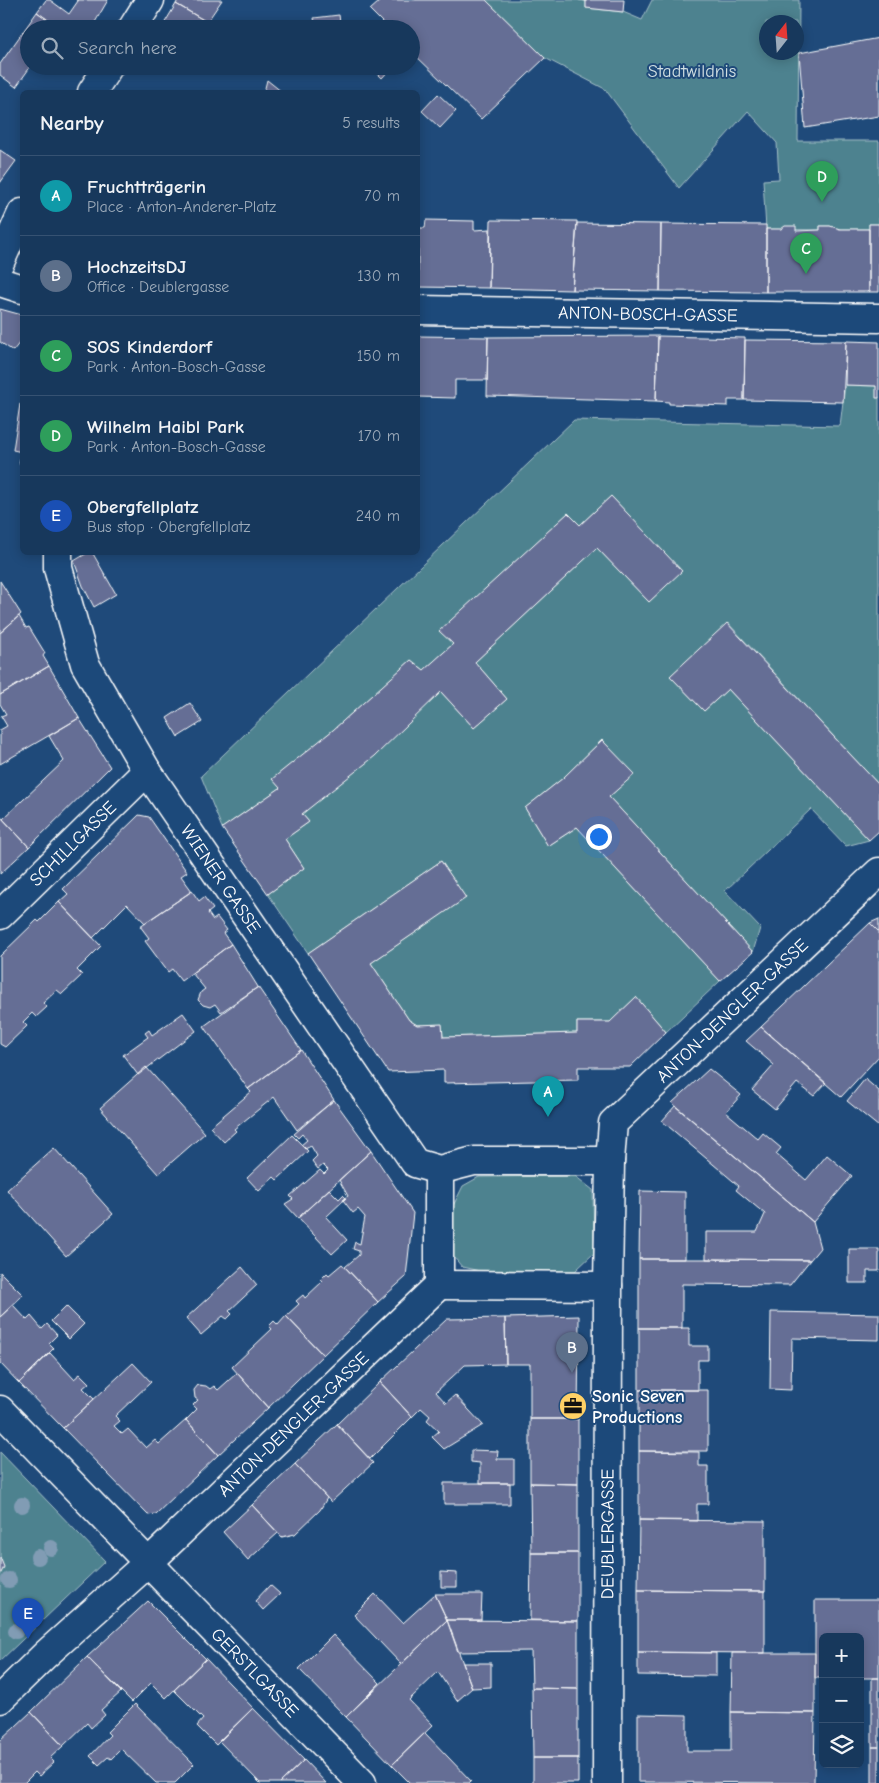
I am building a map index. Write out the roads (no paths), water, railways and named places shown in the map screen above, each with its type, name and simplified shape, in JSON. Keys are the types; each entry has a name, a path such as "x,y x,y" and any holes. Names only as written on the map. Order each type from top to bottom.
{"street":[{"path":"138,20 150,0"},
{"path":"93,90 103,75"},
{"path":"0,262 20,217"},
{"path":"0,282 20,288"},
{"name":"ANTON-BOSCH-GASSE","path":"420,310 879,318"},
{"name":"WIENER GASSE","path":"58,555 58,568 85,664 147,771 415,1163 439,1170"},
{"name":"SCHILLGASSE","path":"0,915 147,771"},
{"name":"ANTON-DENGLER-GASSE","path":"608,1286 610,1161 613,1123 879,872"},
{"path":"608,1286 439,1285 439,1170 474,1161 610,1161"},
{"name":"ANTON-DENGLER-GASSE","path":"0,1699 149,1562 439,1285"},
{"name":"DEUBLERGASSE","path":"607,1783 608,1286"},
{"name":"GERSTLGASSE","path":"0,1410 362,1783"}],"place":[{"name":"Wilhelm Haibl Park","path":"822,202"},
{"name":"SOS Kinderdorf","path":"806,274"},
{"name":"Fruchtträgerin","path":"548,1117"},
{"name":"HochzeitsDJ","path":"572,1373"},
{"name":"Sonic Seven Productions","path":"573,1406"},
{"name":"Obergfellplatz","path":"28,1639"}],"park label":[{"name":"Stadtwildnis","path":"692,71"}]}
